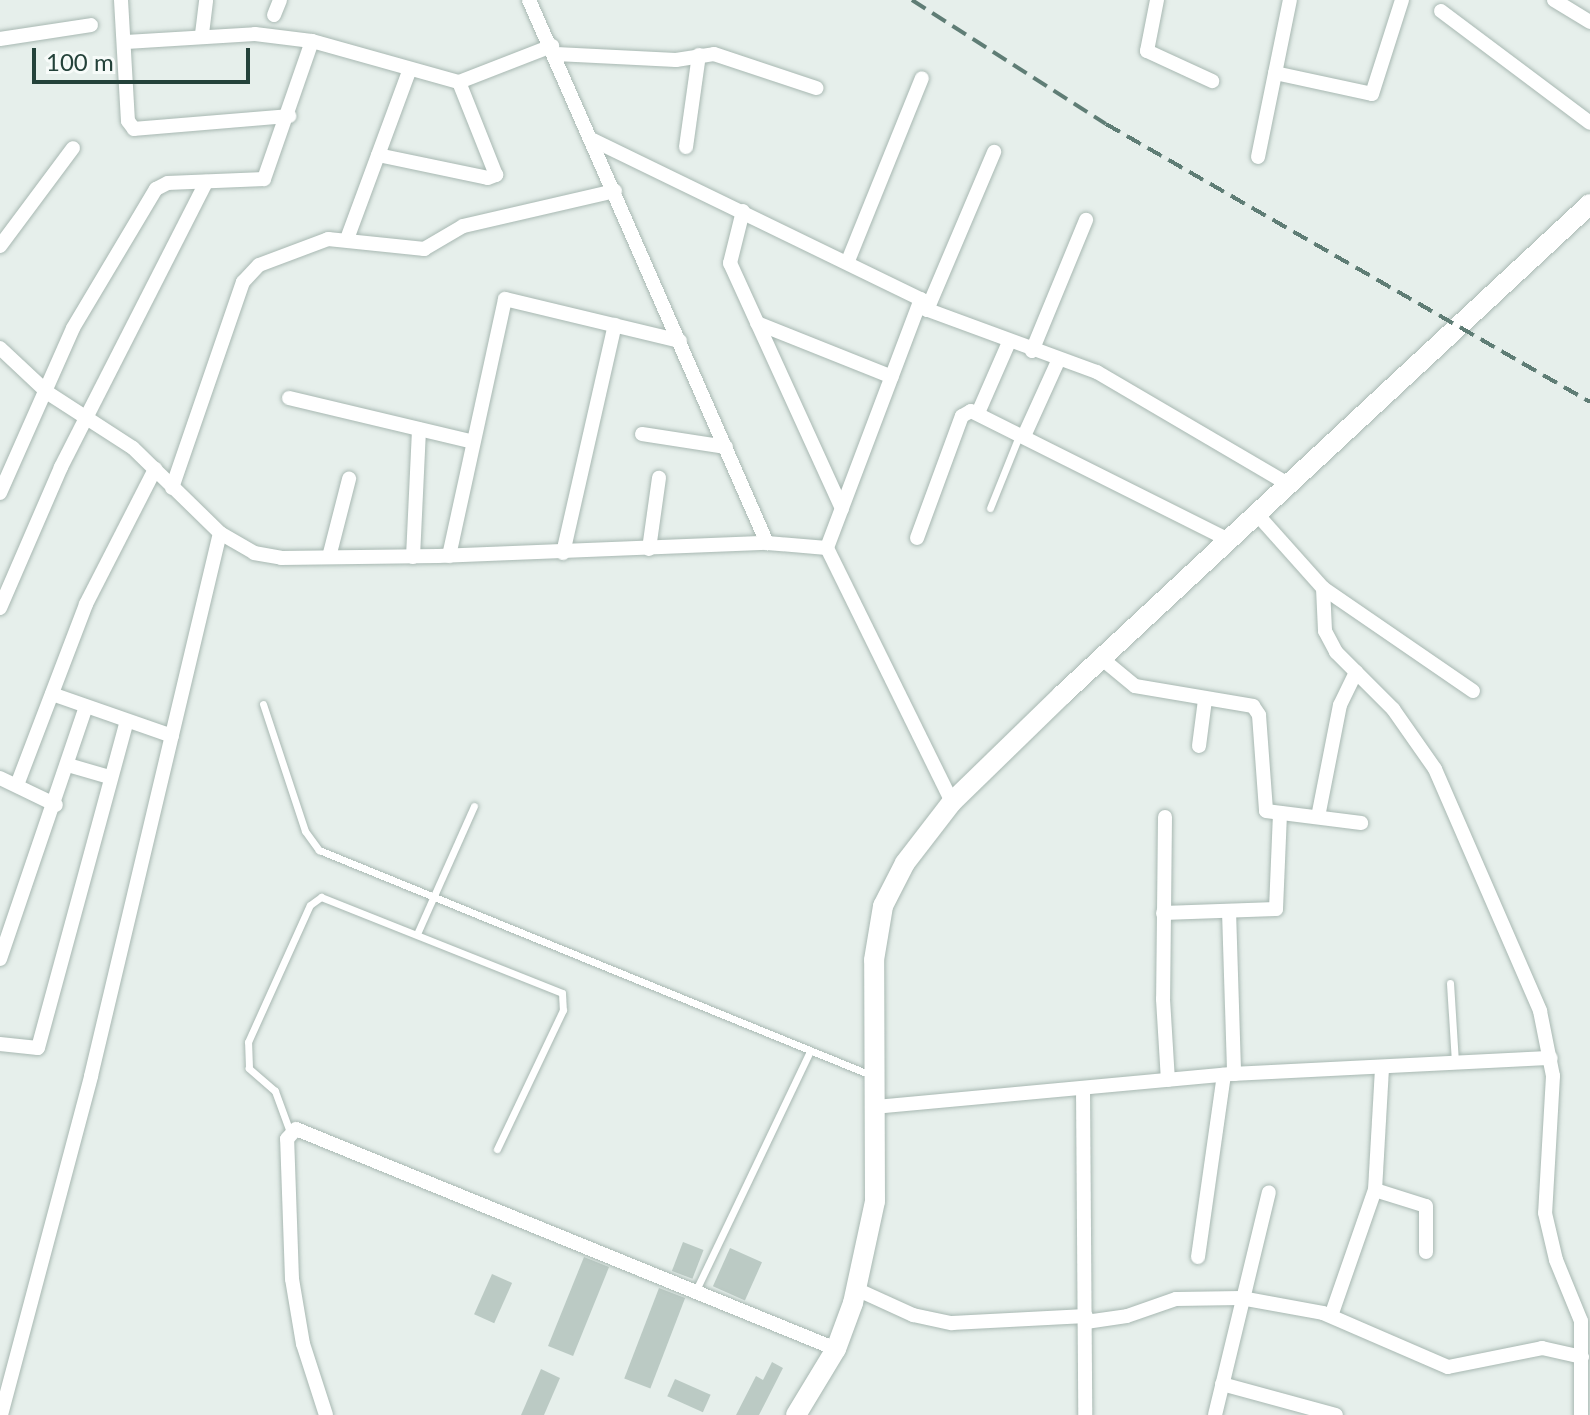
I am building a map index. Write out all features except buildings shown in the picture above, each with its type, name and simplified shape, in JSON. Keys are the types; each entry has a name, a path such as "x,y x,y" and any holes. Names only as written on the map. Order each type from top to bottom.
{"street":[{"path":"121,0 126,42 128,121 134,129 289,116"},
{"path":"202,34 206,0"},
{"path":"274,15 280,0"},
{"path":"529,0 554,50 767,543"},
{"path":"1157,0 1147,51 1212,81"},
{"path":"1258,157 1290,0"},
{"path":"1275,73 1372,94 1402,0"},
{"path":"1554,0 1590,22"},
{"path":"1441,11 1590,123"},
{"path":"0,39 91,25"},
{"path":"126,42 202,34 312,41 459,82 554,50 676,60 714,54 816,88"},
{"path":"0,493 73,328 156,189 168,183 264,179 289,116 312,41"},
{"path":"686,147 699,55"},
{"path":"347,239 410,69"},
{"path":"848,261 922,78"},
{"path":"378,155 488,178 496,175 459,82"},
{"path":"593,140 917,295 924,308 1058,361 1097,372 1286,483"},
{"path":"0,246 73,148"},
{"path":"952,802 827,548 892,377 994,152"},
{"path":"0,608 87,416 206,182"},
{"path":"172,488 248,274 307,244 347,239 424,249 463,226 615,191"},
{"path":"796,1415 836,1349 856,1289 875,1201 874,960 883,906 905,863 952,802 1101,658 1590,204"},
{"path":"743,211 728,257 842,509"},
{"path":"1032,351 1086,220"},
{"path":"449,556 505,299 680,341"},
{"path":"757,323 892,377"},
{"path":"563,553 615,325"},
{"path":"978,413 1009,342"},
{"path":"0,348 46,391 87,416 155,469 220,533 254,553 413,557 767,543 827,548"},
{"path":"1022,435 1058,361"},
{"path":"289,398 473,442"},
{"path":"917,538 962,416 978,413 1227,539"},
{"path":"413,557 419,429"},
{"path":"642,434 726,447"},
{"path":"17,785 86,604 155,469"},
{"path":"649,549 659,478"},
{"path":"329,557 349,479"},
{"path":"1255,512 1323,588 1473,691"},
{"path":"1,1415 91,1076 220,533"},
{"path":"1323,588 1325,631 1356,672 1393,709 1435,769 1540,1011 1551,1058 1545,1213 1556,1260 1581,1321 1584,1413"},
{"path":"1101,658 1128,684 1205,700 1248,705 1258,711 1262,803 1266,811 1361,823"},
{"path":"1318,817 1340,705 1356,672"},
{"path":"52,694 126,723 172,736"},
{"path":"1199,746 1205,700"},
{"path":"0,959 56,805 86,707"},
{"path":"0,1044 38,1048 126,723"},
{"path":"68,765 109,777"},
{"path":"0,778 56,805"},
{"path":"1163,913 1276,909 1280,813"},
{"path":"1165,817 1163,913 1168,1080"},
{"path":"1198,1257 1229,1074 1229,911"},
{"path":"875,1107 1229,1074 1551,1058"},
{"path":"1331,1316 1375,1190 1382,1067"},
{"path":"1083,1088 1085,1415"},
{"path":"326,1415 303,1344 292,1279 290,1132 305,1130 697,1288 836,1349"},
{"path":"1375,1190 1426,1206 1426,1252"},
{"path":"1215,1415 1269,1192"},
{"path":"856,1289 913,1315 952,1323 1127,1316 1176,1299 1241,1298 1294,1304 1331,1316 1448,1367 1542,1348 1582,1357"},
{"path":"1222,1384 1336,1415"}],"lane":[{"path":"990,508 1022,435"},
{"path":"263,704 308,839 319,850 873,1077"},
{"path":"417,934 474,806"},
{"path":"290,1132 275,1091 249,1068 248,1042 310,905 315,898 328,898 554,988 566,998 497,1149"},
{"path":"1450,983 1455,1063"},
{"path":"697,1288 810,1051"}],"railway":[{"path":"912,0 1106,124 1590,402"}]}
